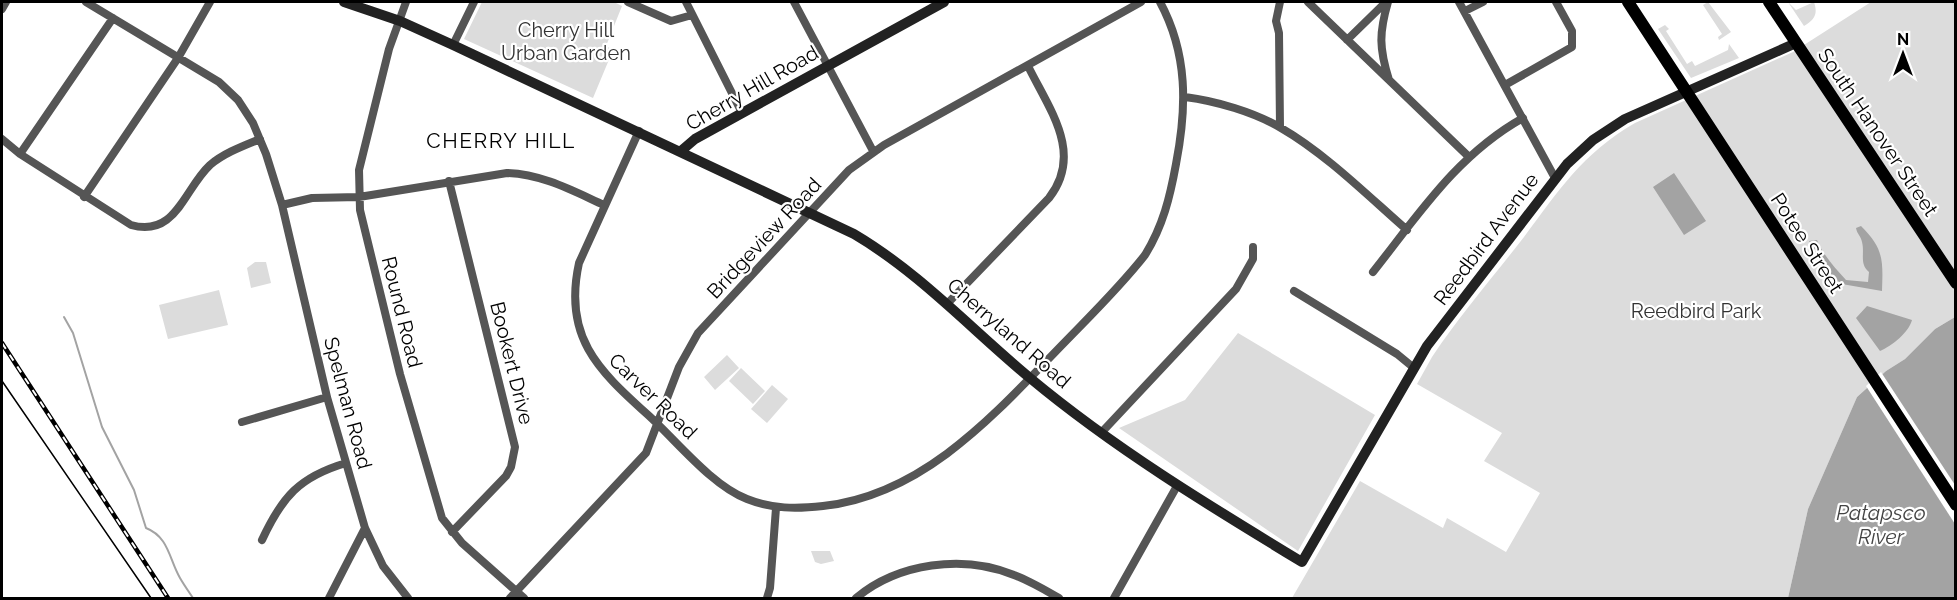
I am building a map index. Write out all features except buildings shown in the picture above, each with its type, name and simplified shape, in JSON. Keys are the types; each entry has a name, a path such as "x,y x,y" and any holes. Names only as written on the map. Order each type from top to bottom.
{"main road":[{"name":"Potee Street","path":"1628,2 1956,505"},
{"name":"South Hanover Street","path":"1769,2 1952,278"}],"street":[{"path":"2,9 6,2"},
{"name":"Spelman Road","path":"86,2 231,93 246,111 260,139 282,205 327,397 365,528 382,566 408,598"},
{"path":"84,196 178,58 210,2"},
{"name":"Cherry Hill Road","path":"344,2 400,21 681,151 695,139 944,2"},
{"name":"Round Road","path":"406,2 381,77 362,156 358,197 410,409 437,504 452,532 524,598"},
{"path":"453,45 474,2"},
{"path":"628,2 671,21 693,15"},
{"path":"686,2 741,113"},
{"path":"794,2 873,151"},
{"name":"Bridgeview Road","path":"510,598 646,453 679,367 698,333 849,170 873,151 1141,2"},
{"path":"767,598 770,588 776,508 831,505 896,485 961,444 1030,378 1133,272 1156,238 1170,198 1182,133 1185,97 1176,38 1160,2"},
{"path":"1280,2 1276,21 1279,33 1280,127"},
{"path":"1308,2 1468,156"},
{"path":"1347,40 1387,2"},
{"path":"1387,2 1380,29 1380,45 1390,81"},
{"path":"1459,2 1555,178"},
{"path":"1464,11 1483,2"},
{"path":"1505,85 1567,51 1573,43 1572,31 1556,2"},
{"path":"20,154 113,18"},
{"name":"Reedbird Avenue","path":"1302,562 1414,368 1439,330 1555,178 1580,151 1609,128 1796,43"},
{"path":"947,304 1049,198 1056,189 1065,165 1058,126 1028,66"},
{"path":"1185,97 1238,110 1280,127 1306,145 1407,230"},
{"path":"1374,272 1468,156 1489,138 1523,118"},
{"name":"Carver Road","path":"639,131 579,263 575,282 577,319 582,339 598,367 730,489 744,498 776,508"},
{"path":"2,139 20,154 131,225 147,228 164,224 176,213 210,165 228,153 260,139"},
{"name":"Cherryland Road","path":"681,151 811,212 854,234 893,259 1030,378 1101,433 1177,486 1302,562"},
{"path":"282,205 312,198 358,197 449,181 521,173 551,181 604,205"},
{"name":"Bookert Drive","path":"449,181 515,447 514,458 506,476 452,532"},
{"path":"1101,433 1236,289 1253,260 1253,247"},
{"path":"1294,291 1396,354 1414,368"},
{"path":"242,422 327,397"},
{"path":"262,540 279,507 301,482 314,473 346,463"},
{"path":"1114,598 1177,486"},
{"path":"329,598 365,528"},
{"path":"856,598 875,585 901,573 937,565 958,564 975,565 1013,574 1059,598"}],"green space":[{"name":"Cherry Hill Urban Garden","path":"482,2 614,2 622,6 606,46 613,50 593,98 464,39"},
{"path":"1708,2 1731,32 1719,40 1718,37 1722,34 1703,5"},
{"path":"1788,2 1796,10 1814,2 1815,16 1804,26"},
{"name":"Reedbird Park","path":"1871,2 1955,2 1955,317 1935,329 1905,359 1886,371 1857,397 1808,509 1788,598 1292,598 1360,481 1443,528 1447,518 1506,552 1540,493 1484,461 1502,433 1417,384 1432,357 1561,188 1600,147 1635,123 1793,52"},
{"path":"1665,25 1669,29 1666,31 1687,64 1692,61 1695,66 1728,50 1729,44 1739,58 1691,78 1658,29"},
{"path":"255,262 266,262 271,283 251,288 247,268"},
{"path":"219,290 228,325 168,339 159,305"},
{"path":"1238,333 1375,415 1298,551 1119,428 1185,400"},
{"path":"727,355 739,368 715,390 704,377"},
{"path":"741,368 765,391 753,404 729,381"},
{"path":"772,385 788,399 767,423 751,409"},
{"path":"811,551 830,551 834,561 821,564 815,562"}],"water":[{"path":"1674,173 1706,221 1684,235 1653,187"},
{"path":"1861,226 1878,248 1882,263 1882,291 1836,283 1809,241 1817,240 1826,256 1846,280 1868,282 1869,272 1863,262 1863,246 1856,228"},
{"path":"1867,306 1912,320 1899,338 1880,351 1856,318"},
{"name":"Patapsco River","path":"1955,317 1955,598 1788,598 1808,509 1857,397 1886,371 1905,359 1935,329"}],"pier":[{"path":"1881,372 1955,485 1955,524 1866,386"}],"waterway":[{"path":"64,317 73,333 102,427 134,490 146,528 154,532 164,543 176,571 193,598"}],"tram line":[{"path":"2,381 151,598"}],"railway":[{"path":"2,343 168,598"}],"district":[{"name":"CHERRY HILL","path":"501,140"}]}
